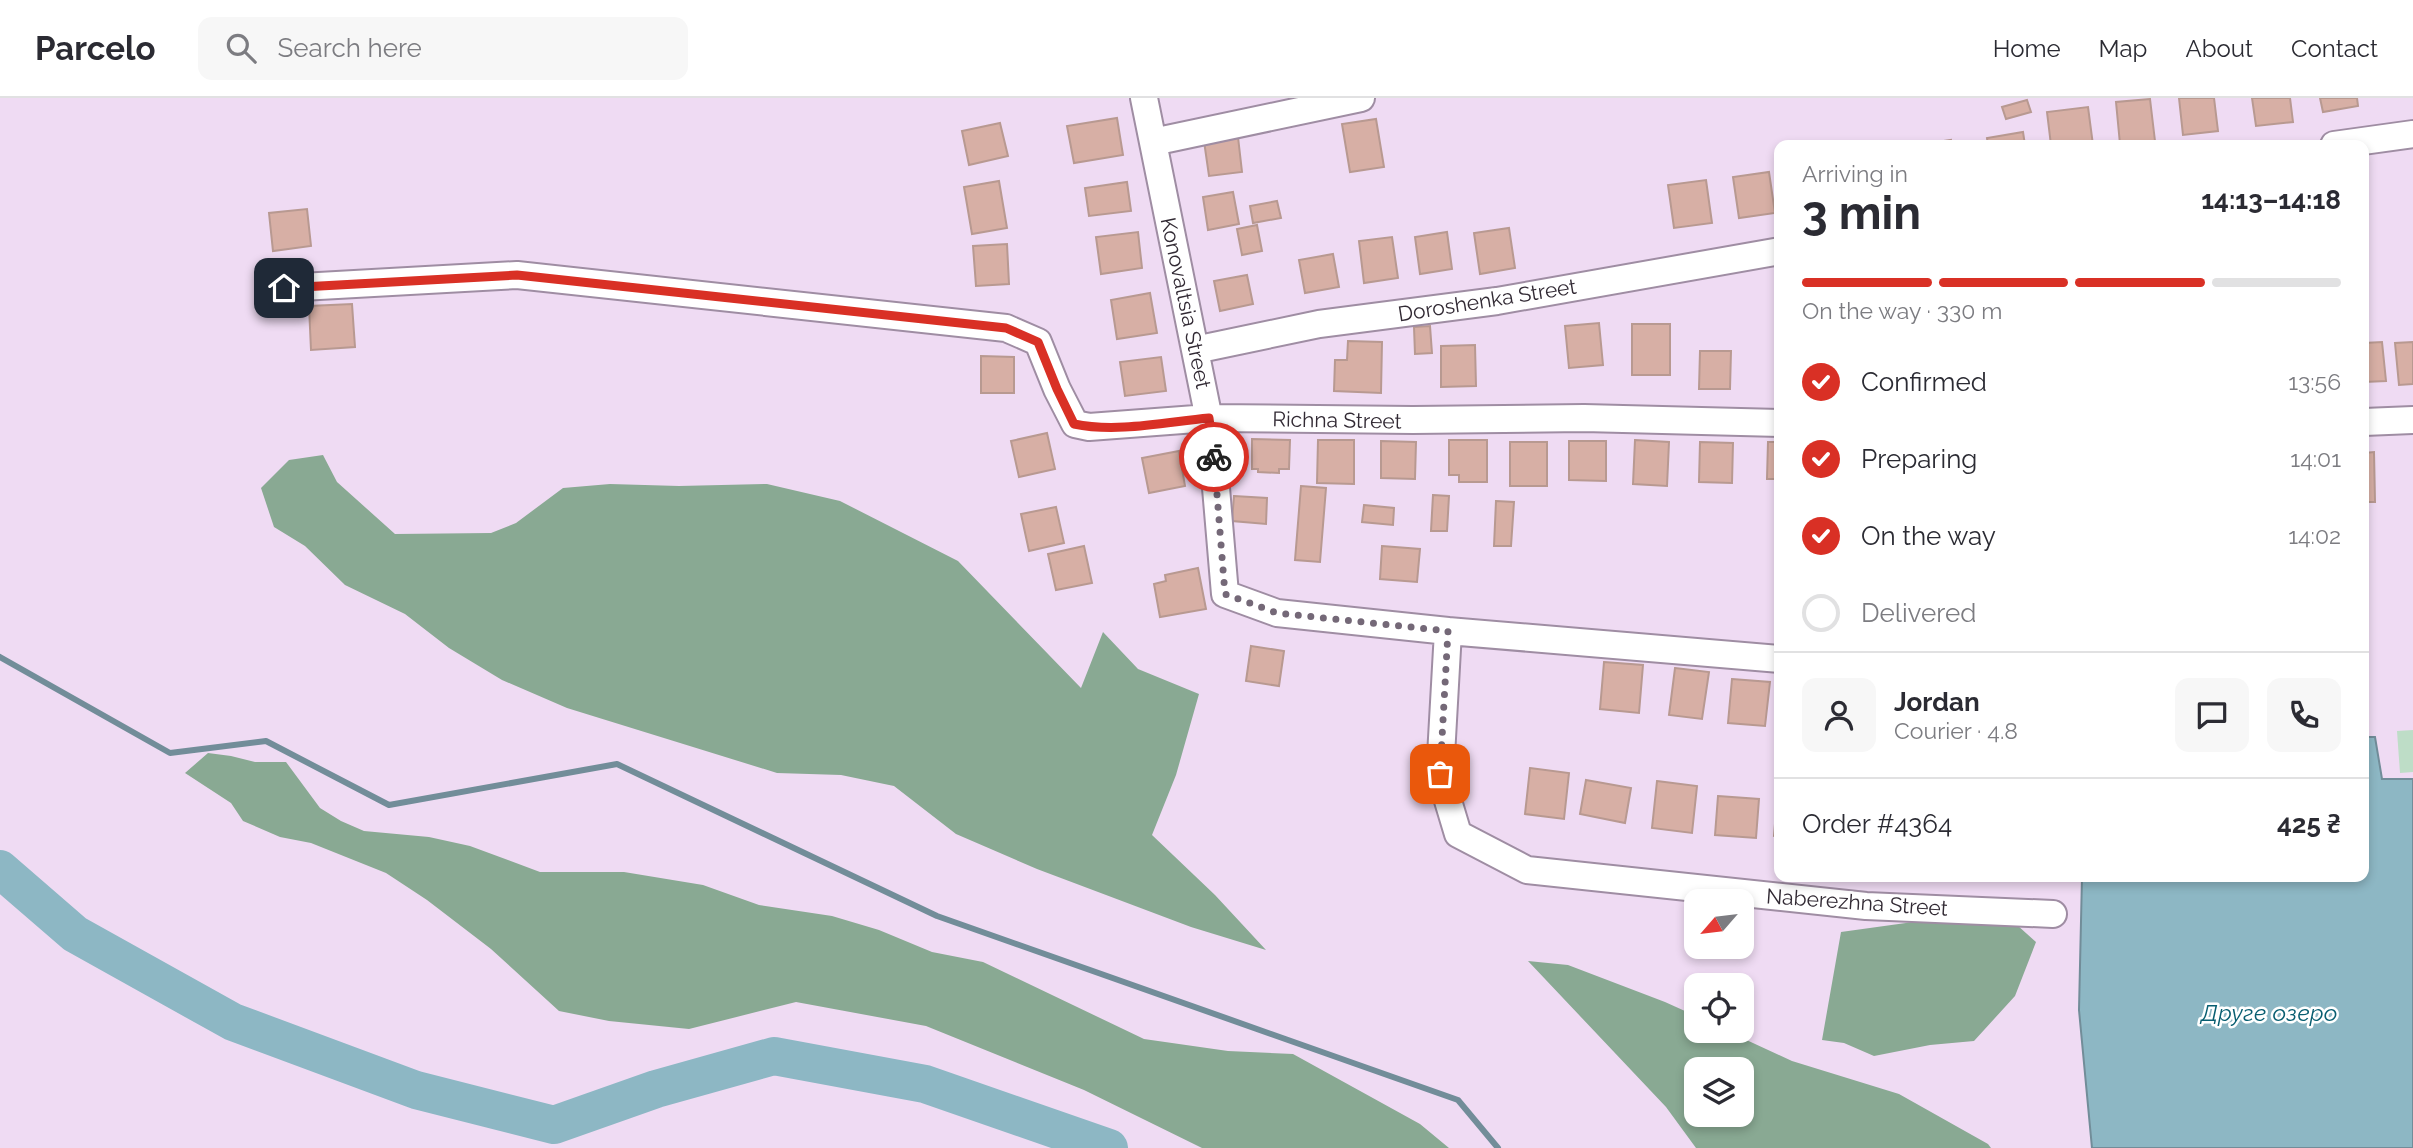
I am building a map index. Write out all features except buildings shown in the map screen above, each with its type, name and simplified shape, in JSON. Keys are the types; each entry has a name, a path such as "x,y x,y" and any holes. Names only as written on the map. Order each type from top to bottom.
{"street":[{"name":"Konovaltsia Street","path":"1144,98 1209,418 1225,594 1277,613 1448,631"},
{"path":"1153,142 1361,98"},
{"path":"2369,140 2413,134"},
{"name":"Doroshenka Street","path":"1195,350 1318,324 1497,301 1774,252"},
{"name":"Richna Street","path":"284,288 517,275 1006,328 1038,342 1074,424 1089,427 1209,418 1413,421 1584,418 1774,423"},
{"path":"2369,422 2413,420"},
{"path":"1448,631 1774,658"},
{"name":"Naberezhna Street","path":"1448,631 1440,774 1458,834 1527,870 1866,906 2053,914"}],"green space":[{"path":"323,455 337,482 395,534 491,533 516,523 563,488 610,484 767,484 840,501 958,561 1081,688 1103,632 1138,669 1199,694 1176,775 1152,835 1215,895 1266,950 1191,927 1037,869 956,834 894,786 841,775 777,773 567,708 502,680 449,648 405,614 345,585 305,546 274,527 261,488 289,460"},
{"path":"2413,730 2413,772 2400,773 2397,731"},
{"path":"208,753 255,762 286,762 320,808 364,831 429,837 470,846 540,872 624,872 703,885 759,905 832,916 879,930 932,952 983,962 1144,1039 1228,1051 1293,1054 1420,1124 1449,1148 1202,1148 1084,1090 926,1026 796,1002 689,1029 609,1021 559,1011 491,949 427,900 386,873 311,843 280,837 243,821 231,803 185,773"},
{"path":"1913,922 2017,925 2036,942 2015,996 1974,1041 1930,1045 1874,1056 1844,1043 1822,1040 1841,932"},
{"path":"1528,961 1568,965 1684,1011 1684,1043 1753,1043 1792,1061 1899,1094 1991,1148 1696,1148 1666,1107"}],"water":[{"name":"Друге озеро","path":"2369,737 2375,737 2382,779 2413,779 2413,1148 2092,1148 2079,1010 2082,882 2369,882"}],"waterway":[{"path":"0,657 170,753 266,741 389,805 617,764 937,916 1458,1100 1498,1148"},
{"path":"0,869 75,934 233,1022 416,1090 554,1125 656,1089 774,1056 925,1084 1109,1148"}],"way so far":[{"path":"1214,457 1225,594 1277,613 1448,631 1440,774"}],"route":[{"path":"284,288 517,275 1006,328 1038,342 1074,424 1089,427 1127,426 1209,418 1214,457"}]}
